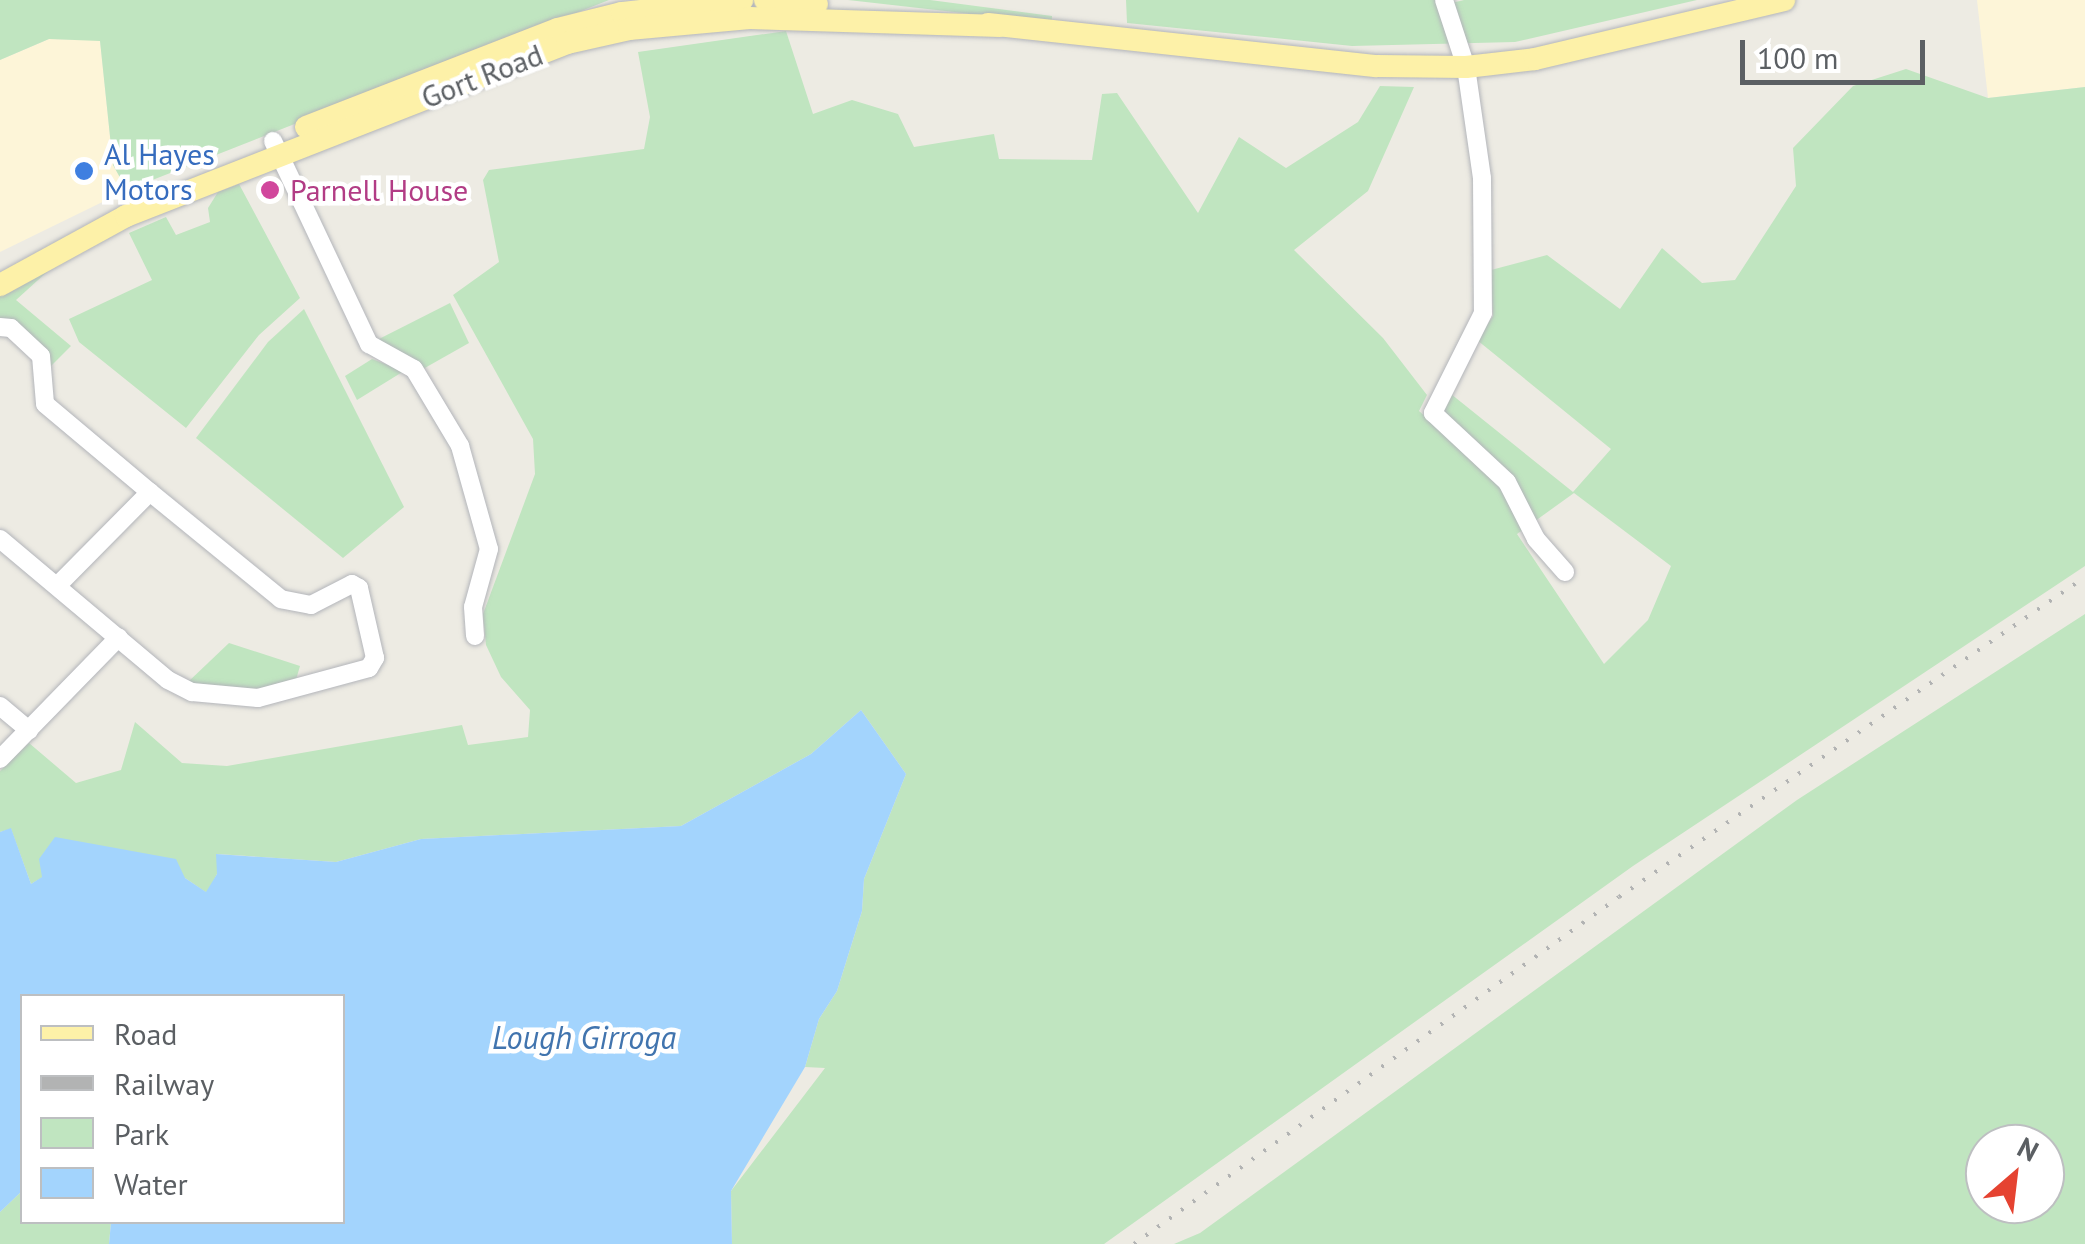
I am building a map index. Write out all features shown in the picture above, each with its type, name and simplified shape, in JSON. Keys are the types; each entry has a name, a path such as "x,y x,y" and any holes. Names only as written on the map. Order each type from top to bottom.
{"main road":[{"path":"0,269 45,240 558,29 622,12 742,0"},
{"path":"765,0 838,7"},
{"name":"Gort Road","path":"0,285 126,216 276,147 567,43 629,29 838,7 1377,66 1466,67 1536,60 1784,0"}],"street":[{"path":"1444,0 1466,67 1482,178 1482,313 1434,414 1507,482 1536,540 1565,572"},
{"path":"276,147 369,344 414,369 460,446 489,550 473,607 475,636"},
{"path":"0,327 10,328 41,356 45,404 281,598 311,605 352,584 359,588 375,658 359,673 298,690 221,698 168,680 0,539"},
{"path":"58,585 150,492"},
{"path":"0,759 119,637"},
{"path":"0,706 29,730"}],"shaded area":[{"path":"1977,0 2085,0 2085,87 1988,98"},
{"path":"49,39 100,40 113,165 127,190 0,252 0,60"}],"green space":[{"path":"0,0 609,0 127,190 113,165 100,41 49,39 0,60"},
{"path":"848,0 930,0 1052,16 1052,23"},
{"path":"1126,0 1436,0 1439,6 1464,0 1697,0 1515,42 1352,46 1127,23"},
{"path":"786,31 813,114 852,100 898,114 914,147 994,134 999,159 1092,160 1102,94 1117,93 1198,213 1239,137 1286,168 1358,122 1380,86 1414,87 1368,191 1294,250 1383,338 1427,395 1419,411 1444,433 1442,412 1451,394 1573,492 1611,449 1477,340 1493,316 1491,270 1547,255 1620,309 1662,248 1702,283 1735,280 1796,186 1793,148 1853,86 1906,69 1988,98 2085,87 2085,566 1633,866 1104,1244 732,1244 731,1191 825,1068 805,1067 819,1019 837,991 862,911 864,879 906,774 861,710 811,754 681,826 421,839 336,862 217,854 217,874 207,893 185,878 43,877 31,884 11,829 0,832 0,771 29,743 76,783 121,770 135,722 182,763 227,766 462,725 468,745 528,737 530,710 501,677 486,645 483,614 535,474 533,439 453,295 499,262 483,180 489,170 644,149 650,117 638,52","holes":["1574,493 1671,566 1648,620 1604,664 1517,534"]},
{"path":"239,184 300,298 259,335 186,428 79,342 69,319 152,280 129,233 166,217 176,235 210,222 208,208 218,192"},
{"path":"48,271 16,300 71,346 51,366 45,351 0,321 0,292"},
{"path":"450,303 469,343 423,369 377,340"},
{"path":"304,309 404,507 343,558 196,438 268,342"},
{"path":"372,359 404,371 357,400 345,376"},
{"path":"2085,614 2085,1244 1174,1244 1200,1233 1797,800"},
{"path":"229,643 300,666 295,683 226,693 188,682"},
{"path":"20,1193 20,1224 111,1224 109,1244 0,1244 0,1212"}],"water":[{"name":"Lough Girroga","path":"861,710 906,774 864,879 862,911 837,991 819,1019 805,1067 731,1191 732,1244 109,1244 111,1224 345,1224 345,994 20,994 20,1193 0,1212 0,832 11,828 31,884 42,877 39,859 55,837 176,859 185,878 206,892 217,874 216,854 336,862 421,839 681,826 811,754"}],"railway":[{"path":"1134,1244 1619,897 2085,577"}],"place":[{"name":"Al Hayes Motors","path":"84,171"},
{"name":"Parnell House","path":"270,190"}]}
